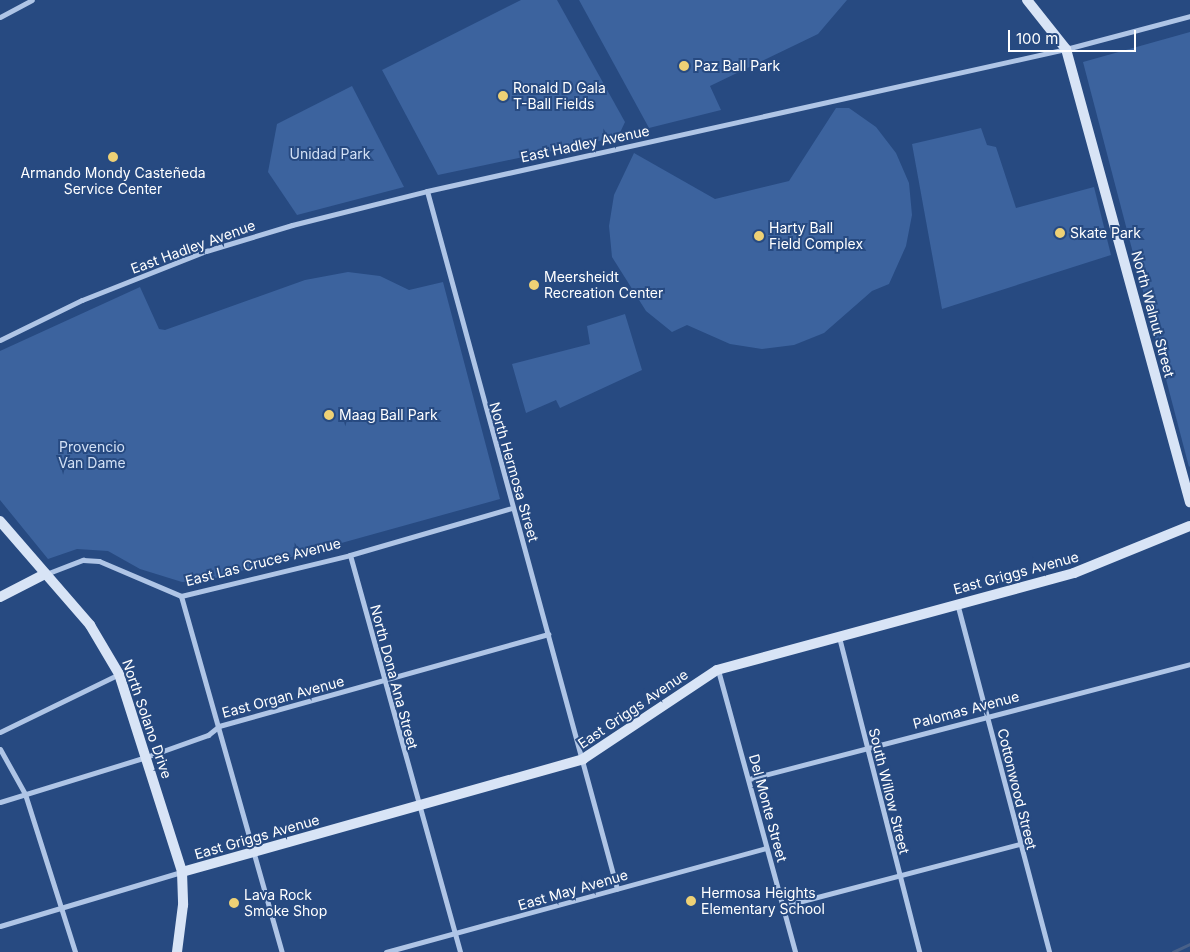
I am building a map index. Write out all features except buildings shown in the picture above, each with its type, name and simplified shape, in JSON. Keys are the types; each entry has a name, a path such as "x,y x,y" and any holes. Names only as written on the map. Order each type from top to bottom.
{"street":[{"name":"North Walnut Street","path":"1027,0 1066,49 1190,502"},
{"path":"0,17 30,1"},
{"name":"East Hadley Avenue","path":"0,340 82,300 206,252 427,190 1066,49 1190,16"},
{"name":"North Hermosa Street","path":"427,190 512,508 618,889"},
{"name":"East Las Cruces Avenue","path":"0,597 45,574 83,560 100,561 181,596 350,555 512,508"},
{"name":"North Solano Drive","path":"0,521 90,625 119,674 182,872 183,905 177,952"},
{"name":"East Griggs Avenue","path":"0,926 182,872 583,760 718,670 838,634 1074,573 1190,526"},
{"name":"North Dona Ana Street","path":"350,555 417,806 460,952"},
{"path":"181,596 282,952"},
{"name":"Cottonwood Street","path":"957,603 1049,952"},
{"name":"East Organ Avenue","path":"0,802 146,757 208,735 218,726 548,634"},
{"name":"South Willow Street","path":"838,634 919,952"},
{"name":"Palomas Avenue","path":"749,779 1190,664"},
{"name":"Del Monte Street","path":"718,670 795,952"},
{"path":"0,732 119,674"},
{"path":"0,749 25,794 75,952"},
{"path":"783,906 898,874 1019,844"},
{"name":"East May Avenue","path":"386,952 456,935 766,848"}],"green space":[{"name":"Ronald D Gala T-Ball Fields","path":"521,0 557,0 625,122 618,137 438,175 382,70"},
{"name":"Paz Ball Park","path":"579,0 847,0 818,34 710,86 721,110 649,128"},
{"path":"1190,32 1190,466 1189,467 1083,62"},
{"name":"Unidad Park","path":"352,86 404,187 297,215 268,172 277,124"},
{"name":"Harty Ball Field Complex","path":"836,108 849,108 876,127 896,153 909,183 912,215 906,246 889,284 872,291 824,333 794,345 762,349 730,344 687,325 672,332 646,311 612,257 609,226 614,195 634,153 715,199 789,181"},
{"path":"981,128 987,145 996,147 1016,208 1094,187 1111,255 942,309 912,144"},
{"name":"Maag Ball Park","path":"348,272 380,276 409,290 443,282 500,499 208,580 182,582 140,569 108,551 77,549 48,559 0,500 0,351 140,287 159,329 165,330 305,280"},
{"path":"625,314 642,370 560,408 556,400 526,413 512,364 590,344 587,326"}],"waterway":[{"path":"1173,952 1190,944"}],"place":[{"name":"Paz Ball Park","path":"684,66"},
{"name":"Ronald D Gala T-Ball Fields","path":"503,96"},
{"name":"Armando Mondy Casteñeda Service Center","path":"113,157"},
{"name":"Skate Park","path":"1060,233"},
{"name":"Harty Ball Field Complex","path":"759,236"},
{"name":"Meersheidt Recreation Center","path":"534,285"},
{"name":"Maag Ball Park","path":"329,415"},
{"name":"Hermosa Heights Elementary School","path":"691,901"},
{"name":"Lava Rock Smoke Shop","path":"234,903"}],"park label":[{"name":"Provencio Van Dame","path":"92,456"}]}
